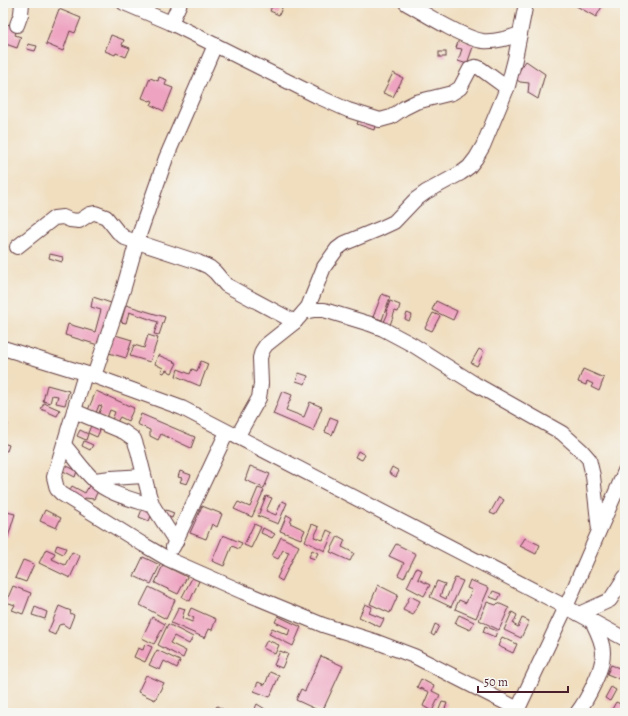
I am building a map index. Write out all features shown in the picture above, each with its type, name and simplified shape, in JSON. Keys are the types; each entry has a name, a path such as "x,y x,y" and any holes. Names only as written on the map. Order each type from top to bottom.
{"street":[{"path":"17,25 21,14 22,3"},
{"path":"124,3 171,23 317,96 348,110 380,120 391,117 416,102 452,93 460,88 472,67 481,69 507,88"},
{"path":"171,23 180,3"},
{"path":"406,3 438,21 478,40 499,40 520,34"},
{"path":"300,317 312,298 324,267 337,249 349,241 394,222 419,197 468,167 476,158 483,146 507,88 526,3"},
{"path":"215,45 189,108 172,142 137,242 124,287 74,411 54,477 57,489 62,494 119,530 168,559 323,625 377,642 414,656 517,711 566,607 625,473"},
{"path":"17,247 54,218 63,217 74,221 79,221 90,214 95,213 106,217 121,236 209,267 226,285 300,317"},
{"path":"168,559 232,434 259,398 260,358 262,351 266,345 300,317 314,310 324,310 383,329 413,345 475,384 562,433 589,459 593,476 599,530"},
{"path":"3,348 57,364 182,408 625,639"},
{"path":"74,411 124,432 134,439 153,506 176,542"},
{"path":"64,445 94,480 108,490 153,506"},
{"path":"94,480 144,476"},
{"path":"579,614 610,600 625,577"},
{"path":"577,713 591,691 603,655 601,642 592,621"}],"building":[{"path":"273,3 284,3 279,15 270,11"},
{"path":"571,3 604,3 596,17"},
{"path":"59,9 81,18 75,33 70,31 63,51 46,44"},
{"path":"7,24 18,28 15,35 21,37 17,48 3,43 3,30"},
{"path":"111,35 124,40 122,45 130,48 126,57 105,51"},
{"path":"459,39 474,44 467,64 458,61 462,49 456,48"},
{"path":"28,44 37,46 35,51 27,49"},
{"path":"439,52 446,52 446,57 439,57"},
{"path":"526,61 545,74 538,99 528,93 529,83 520,82 514,78"},
{"path":"393,73 403,78 393,97 383,93"},
{"path":"159,77 167,80 165,85 173,88 164,111 151,105 153,101 142,98 150,78 158,81"},
{"path":"360,116 376,122 374,130 357,124"},
{"path":"50,254 63,257 62,262 49,258"},
{"path":"382,294 390,297 382,320 373,317"},
{"path":"93,297 111,303 98,345 65,335 68,324 95,332 101,310 91,307"},
{"path":"390,301 400,305 398,312 395,311 390,325 384,322 388,313 386,312"},
{"path":"436,301 457,311 453,320 432,310"},
{"path":"126,305 165,317 159,335 154,334 158,322 129,312 126,323 121,322"},
{"path":"407,313 412,315 409,321 405,319"},
{"path":"433,313 440,316 432,331 425,328"},
{"path":"112,334 132,340 126,358 109,353"},
{"path":"148,335 158,338 150,362 130,356 134,345 144,348"},
{"path":"479,349 484,352 477,366 471,363"},
{"path":"158,355 177,363 172,373 166,370 164,373 161,372 163,368 155,364"},
{"path":"201,361 208,364 200,386 176,376 178,369 190,374 192,369 197,371"},
{"path":"583,369 604,378 599,391 591,387 593,384 587,381 586,385 578,382"},
{"path":"299,373 308,376 305,384 296,381"},
{"path":"47,385 69,391 65,405 56,403 58,396 52,395 50,403 43,401"},
{"path":"96,391 134,408 128,421 120,417 117,422 112,420 115,412 110,410 107,418 98,415 102,406 99,405 96,413 88,410"},
{"path":"282,391 292,395 286,410 304,417 310,402 322,407 313,431 273,414"},
{"path":"44,403 60,410 57,416 41,409"},
{"path":"141,414 195,437 191,448 161,434 158,440 150,436 150,430 137,424"},
{"path":"330,417 338,420 332,435 325,432"},
{"path":"3,422 8,424 6,431 3,430"},
{"path":"92,423 101,428 97,437 88,433"},
{"path":"80,430 88,434 86,440 77,436"},
{"path":"84,441 93,445 90,450 82,446"},
{"path":"3,443 9,445 7,451 3,450"},
{"path":"358,451 365,455 362,460 355,457"},
{"path":"65,465 77,471 75,477 63,471"},
{"path":"250,466 270,474 264,488 245,480"},
{"path":"392,467 399,471 396,477 389,473"},
{"path":"180,471 191,475 187,484 180,482 182,478 178,477"},
{"path":"90,484 99,489 94,499 85,498 81,502 67,495 72,486 85,493"},
{"path":"258,488 264,490 252,517 234,509 238,502 250,507"},
{"path":"266,496 272,498 266,511 276,515 282,501 287,503 278,524 258,516"},
{"path":"499,497 504,500 495,515 490,513"},
{"path":"202,506 222,514 217,527 212,524 206,539 190,533"},
{"path":"143,507 153,511 149,521 139,517"},
{"path":"45,510 61,518 56,528 40,521"},
{"path":"166,510 174,513 172,518 164,515"},
{"path":"3,511 15,514 8,537 3,536"},
{"path":"287,515 292,518 290,523 305,530 301,539 280,531"},
{"path":"254,524 261,527 251,548 244,545"},
{"path":"312,524 319,527 314,537 323,540 327,530 333,533 325,551 305,541"},
{"path":"263,528 275,534 272,538 261,533"},
{"path":"223,535 242,543 239,549 232,546 224,566 212,561"},
{"path":"338,536 345,540 342,547 354,553 350,561 330,552"},
{"path":"281,537 299,546 282,581 277,578 289,552 283,550 278,559 272,556"},
{"path":"525,538 540,545 536,554 520,546"},
{"path":"396,544 416,554 404,578 398,575 404,563 389,556"},
{"path":"57,545 66,548 63,554 55,550"},
{"path":"46,549 55,553 52,559 65,565 72,552 80,556 70,578 39,563"},
{"path":"312,550 318,553 315,559 309,557"},
{"path":"143,557 160,565 151,584 134,576"},
{"path":"23,560 34,564 26,582 15,578"},
{"path":"163,565 187,577 178,594 155,583"},
{"path":"416,568 422,570 418,579 430,585 424,596 407,587"},
{"path":"192,578 199,581 190,601 182,597"},
{"path":"455,578 463,581 451,607 430,597 437,581 445,584 440,596 446,599"},
{"path":"470,580 489,588 476,618 455,609 459,600 466,603 472,590 467,588"},
{"path":"378,585 398,595 390,613 370,604"},
{"path":"13,586 31,593 23,614 12,610 15,605 6,602"},
{"path":"149,587 175,600 166,619 140,605"},
{"path":"493,591 501,594 498,600 490,597"},
{"path":"410,596 420,601 413,615 403,610"},
{"path":"487,602 496,605 498,603 509,608 499,630 479,620"},
{"path":"365,604 372,607 369,613 384,619 380,627 359,617"},
{"path":"59,606 71,611 70,613 74,615 69,628 63,624 59,625 55,635 48,632"},
{"path":"35,607 47,612 45,619 32,615"},
{"path":"179,607 185,609 182,618 192,622 194,618 188,615 191,608 216,619 212,630 209,629 205,638 171,623"},
{"path":"512,612 517,615 513,624 518,627 522,618 529,621 521,638 504,630"},
{"path":"459,615 474,622 470,630 455,623"},
{"path":"278,616 301,627 293,646 269,634 272,628 288,635 290,629 275,622"},
{"path":"152,617 165,624 154,644 142,638"},
{"path":"168,624 193,637 189,644 174,636 170,643 186,651 183,658 158,645"},
{"path":"435,624 439,626 434,636 431,634"},
{"path":"485,626 497,631 495,637 483,632"},
{"path":"502,637 517,644 513,653 498,646"},
{"path":"267,640 279,645 275,654 263,648"},
{"path":"145,644 152,647 145,662 134,657 138,648 143,650"},
{"path":"157,650 180,661 177,668 164,661 160,670 149,665"},
{"path":"280,651 288,654 282,668 274,665"},
{"path":"321,656 343,666 322,712 296,700 301,689 305,691"},
{"path":"611,665 625,670 622,680 607,674"},
{"path":"270,672 279,676 270,697 254,691 258,682 265,685"},
{"path":"146,675 164,683 155,700 138,692"},
{"path":"421,679 434,686 432,691 440,695 432,711 423,706 429,692 417,687"},
{"path":"611,687 616,690 610,701 605,698"},
{"path":"442,702 447,703 445,709 449,711 449,713 438,712"},
{"path":"616,702 625,706 625,710 621,708 619,713 611,711"},
{"path":"257,704 265,709 263,713 253,713"},
{"path":"217,706 226,711 225,713 213,713"}]}
